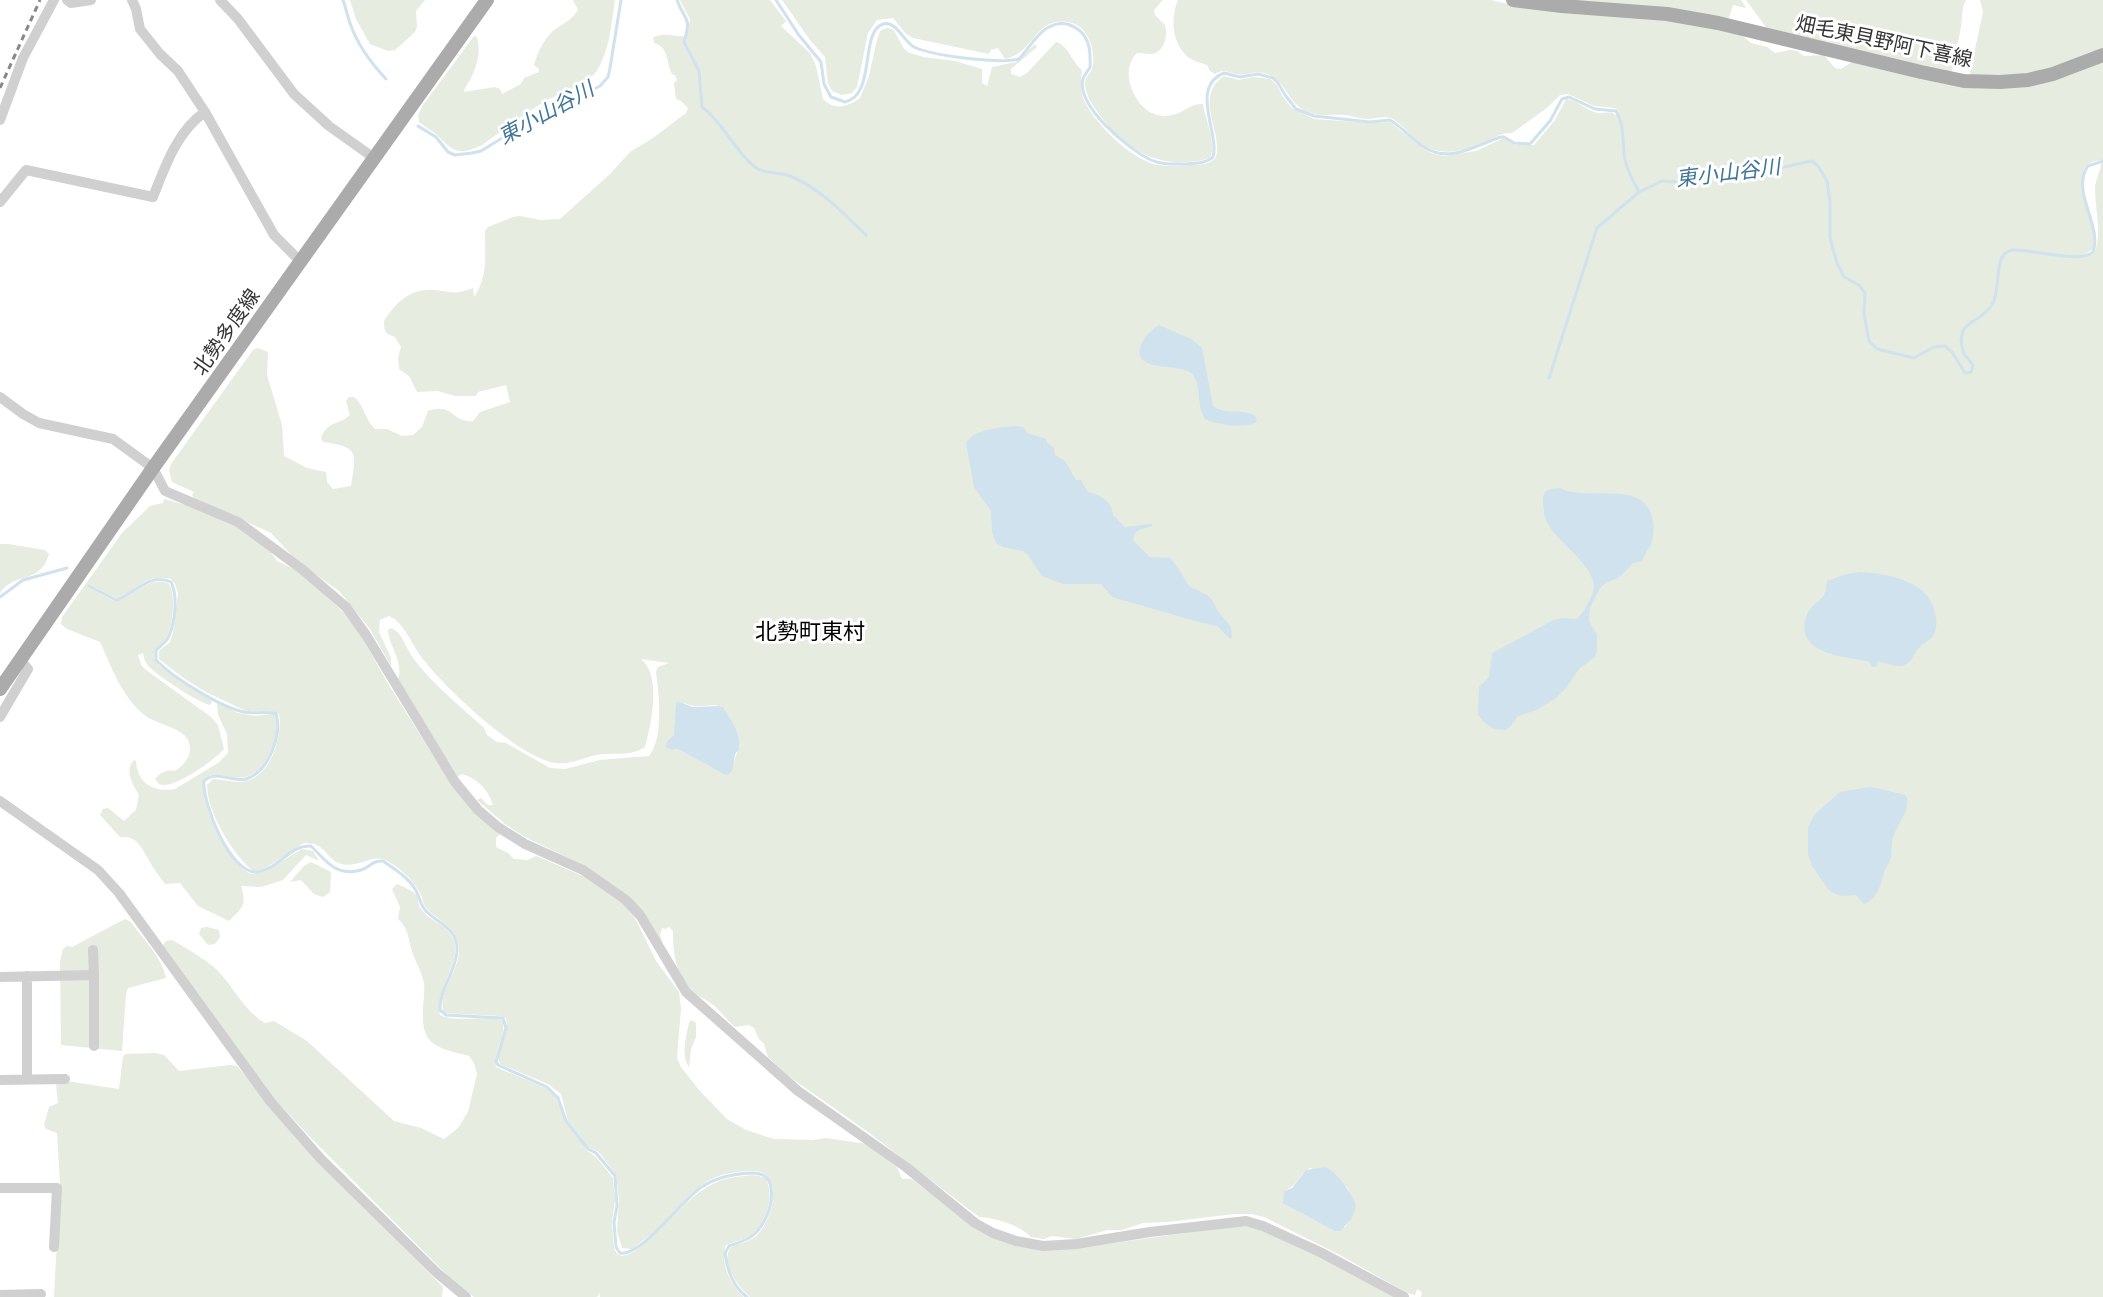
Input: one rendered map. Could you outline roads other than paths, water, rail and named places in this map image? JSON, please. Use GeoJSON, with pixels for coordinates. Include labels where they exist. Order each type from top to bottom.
{"type":"FeatureCollection","features":[{"type":"Feature","properties":{"kind":"main road","name":"北勢多度線"},"geometry":{"type":"LineString","coordinates":[[2,682],[21,661],[153,468],[487,0]]}},
{"type":"Feature","properties":{"kind":"main road","name":"畑毛東貝野阿下喜線"},"geometry":{"type":"LineString","coordinates":[[1513,0],[1668,14],[1718,23],[1964,81],[2028,80],[2053,74],[2103,55]]}},
{"type":"Feature","properties":{"kind":"street"},"geometry":{"type":"LineString","coordinates":[[0,120],[23,58],[54,0]]}},
{"type":"Feature","properties":{"kind":"street"},"geometry":{"type":"LineString","coordinates":[[67,0],[71,3],[91,0]]}},
{"type":"Feature","properties":{"kind":"street"},"geometry":{"type":"LineString","coordinates":[[132,0],[140,29],[160,54],[178,71],[274,235],[300,261]]}},
{"type":"Feature","properties":{"kind":"street"},"geometry":{"type":"LineString","coordinates":[[220,0],[294,94],[330,126],[374,158]]}},
{"type":"Feature","properties":{"kind":"street"},"geometry":{"type":"LineString","coordinates":[[0,202],[26,170],[153,197],[178,140],[192,121],[204,112]]}},
{"type":"Feature","properties":{"kind":"street"},"geometry":{"type":"LineString","coordinates":[[0,397],[39,423],[113,439],[153,468],[165,491],[238,522],[303,570],[346,607],[366,635],[454,782],[477,810],[525,844],[583,870],[626,900],[640,915],[686,992],[798,1091],[906,1167],[975,1223],[993,1233],[1016,1241],[1043,1246],[1076,1244],[1150,1232],[1246,1221],[1263,1226],[1320,1252],[1404,1297]]}},
{"type":"Feature","properties":{"kind":"street"},"geometry":{"type":"LineString","coordinates":[[0,717],[28,669],[21,661]]}},
{"type":"Feature","properties":{"kind":"street"},"geometry":{"type":"LineString","coordinates":[[0,801],[98,870],[119,893],[270,1101],[321,1159],[437,1273],[465,1297]]}},
{"type":"Feature","properties":{"kind":"street"},"geometry":{"type":"LineString","coordinates":[[93,950],[94,1046]]}},
{"type":"Feature","properties":{"kind":"street"},"geometry":{"type":"LineString","coordinates":[[0,977],[94,975]]}},
{"type":"Feature","properties":{"kind":"street"},"geometry":{"type":"LineString","coordinates":[[27,976],[27,1079]]}},
{"type":"Feature","properties":{"kind":"street"},"geometry":{"type":"LineString","coordinates":[[0,1080],[65,1079]]}},
{"type":"Feature","properties":{"kind":"street"},"geometry":{"type":"LineString","coordinates":[[0,1188],[57,1188],[54,1247]]}},
{"type":"Feature","properties":{"kind":"street"},"geometry":{"type":"LineString","coordinates":[[8,1296],[41,1294]]}},
{"type":"Feature","properties":{"kind":"water"},"geometry":{"type":"Polygon","coordinates":[[[1159,325],[1191,339],[1202,348],[1213,406],[1223,411],[1246,412],[1256,417],[1257,422],[1231,425],[1205,419],[1193,375],[1187,371],[1150,364],[1143,360],[1140,354],[1141,345],[1148,334],[1159,325]]]}},
{"type":"Feature","properties":{"kind":"water"},"geometry":{"type":"Polygon","coordinates":[[[1023,427],[1027,433],[1046,439],[1047,443],[1054,448],[1055,455],[1065,461],[1076,480],[1081,480],[1088,492],[1105,499],[1113,515],[1125,527],[1152,524],[1135,533],[1133,540],[1150,557],[1170,558],[1189,586],[1207,595],[1213,601],[1217,610],[1231,627],[1232,639],[1217,626],[1112,597],[1101,584],[1063,584],[1042,576],[1023,551],[1003,547],[996,543],[992,532],[991,511],[974,487],[966,443],[970,438],[982,432],[1023,427]]]}},
{"type":"Feature","properties":{"kind":"water"},"geometry":{"type":"Polygon","coordinates":[[[1560,488],[1571,492],[1612,493],[1637,498],[1647,505],[1652,517],[1654,529],[1652,541],[1642,561],[1633,563],[1621,576],[1600,588],[1590,608],[1589,621],[1597,635],[1595,657],[1579,669],[1556,698],[1537,710],[1518,716],[1505,730],[1494,729],[1478,715],[1479,687],[1489,677],[1492,653],[1554,620],[1577,619],[1588,604],[1594,590],[1592,577],[1587,569],[1552,530],[1545,518],[1543,499],[1545,493],[1560,488]]]}},
{"type":"Feature","properties":{"kind":"water"},"geometry":{"type":"Polygon","coordinates":[[[1860,572],[1884,575],[1908,582],[1927,595],[1933,605],[1936,629],[1933,636],[1905,665],[1895,666],[1878,661],[1877,666],[1873,667],[1868,661],[1833,655],[1822,650],[1812,644],[1806,636],[1804,626],[1808,612],[1824,595],[1827,581],[1860,572]]]}},
{"type":"Feature","properties":{"kind":"water"},"geometry":{"type":"Polygon","coordinates":[[[676,703],[693,707],[723,707],[734,726],[739,742],[739,751],[735,755],[730,773],[726,775],[678,749],[672,750],[666,747],[667,741],[674,735],[676,703]]]}},
{"type":"Feature","properties":{"kind":"water"},"geometry":{"type":"Polygon","coordinates":[[[1870,787],[1906,795],[1907,806],[1893,838],[1891,859],[1880,885],[1873,898],[1864,904],[1856,895],[1842,896],[1828,889],[1812,866],[1808,854],[1808,827],[1815,814],[1840,792],[1870,787]]]}},
{"type":"Feature","properties":{"kind":"water"},"geometry":{"type":"Polygon","coordinates":[[[1326,1167],[1344,1184],[1356,1206],[1352,1218],[1340,1231],[1335,1231],[1283,1203],[1284,1191],[1292,1188],[1306,1170],[1326,1167]]]}},
{"type":"Feature","properties":{"kind":"waterway","name":"東小山谷川"},"geometry":{"type":"LineString","coordinates":[[343,0],[356,38],[386,79]]}},
{"type":"Feature","properties":{"kind":"waterway","name":"東小山谷川"},"geometry":{"type":"LineString","coordinates":[[418,126],[436,137],[448,152],[455,155],[472,153],[481,151],[522,126],[600,86],[608,77],[621,0]]}},
{"type":"Feature","properties":{"kind":"waterway"},"geometry":{"type":"LineString","coordinates":[[677,0],[687,23],[684,42],[699,71],[702,107],[717,121],[750,163],[765,172],[790,176],[811,187],[831,202],[866,235]]}},
{"type":"Feature","properties":{"kind":"waterway","name":"東小山谷川"},"geometry":{"type":"LineString","coordinates":[[776,0],[798,34],[821,62],[824,84],[831,97],[845,102],[855,97],[861,88],[871,38],[876,29],[883,24],[892,25],[914,47],[950,56],[982,60],[1019,59],[1047,28],[1058,24],[1070,25],[1081,32],[1088,42],[1090,67],[1083,79],[1083,90],[1088,102],[1106,126],[1118,137],[1141,155],[1155,162],[1187,164],[1198,163],[1213,157],[1213,136],[1207,100],[1208,89],[1214,80],[1224,73],[1240,77],[1258,74],[1273,78],[1296,109],[1314,116],[1370,122],[1390,120],[1424,147],[1443,154],[1463,151],[1501,137],[1514,143],[1530,144],[1550,121],[1562,99],[1569,97],[1595,109],[1616,111],[1622,128],[1626,164],[1639,192],[1662,181],[1693,180],[1713,172],[1745,174],[1812,161],[1827,181],[1830,202],[1830,238],[1837,263],[1844,277],[1859,285],[1865,293],[1864,314],[1869,341],[1881,350],[1914,358],[1934,347],[1945,346],[1952,352],[1965,373],[1971,372],[1973,366],[1963,351],[1962,333],[1992,305],[1997,290],[2000,264],[2006,252],[2021,250],[2078,257],[2093,252],[2094,232],[2084,197],[2083,176],[2088,166],[2103,161]]}},
{"type":"Feature","properties":{"kind":"waterway"},"geometry":{"type":"LineString","coordinates":[[1549,378],[1597,228],[1639,192]]}},
{"type":"Feature","properties":{"kind":"waterway","name":"東小山谷川"},"geometry":{"type":"LineString","coordinates":[[0,597],[23,580],[67,568]]}},
{"type":"Feature","properties":{"kind":"waterway","name":"東小山谷川"},"geometry":{"type":"LineString","coordinates":[[89,586],[116,600],[149,582],[156,580],[171,582],[175,602],[173,624],[168,638],[156,650],[156,660],[185,683],[223,705],[244,712],[276,714],[278,723],[275,742],[272,752],[261,769],[246,779],[214,776],[204,781],[213,820],[220,836],[237,862],[247,870],[257,872],[271,867],[304,846],[311,846],[332,866],[345,871],[361,870],[383,861],[409,881],[425,910],[447,927],[455,937],[456,960],[442,995],[440,1010],[446,1015],[503,1018],[506,1028],[496,1062],[498,1065],[547,1087],[558,1098],[566,1121],[588,1149],[596,1153],[615,1176],[617,1206],[614,1222],[616,1247],[620,1253],[628,1252],[649,1238],[706,1184],[745,1173],[759,1174],[767,1178],[771,1188],[771,1202],[766,1217],[753,1235],[729,1246],[725,1253],[732,1277],[747,1297]]}},
{"type":"Feature","properties":{"kind":"railway"},"geometry":{"type":"LineString","coordinates":[[0,88],[40,0]]}},
{"type":"Feature","properties":{"kind":"district","name":"北勢町東村"},"geometry":{"type":"Point","coordinates":[810,631]}}]}
